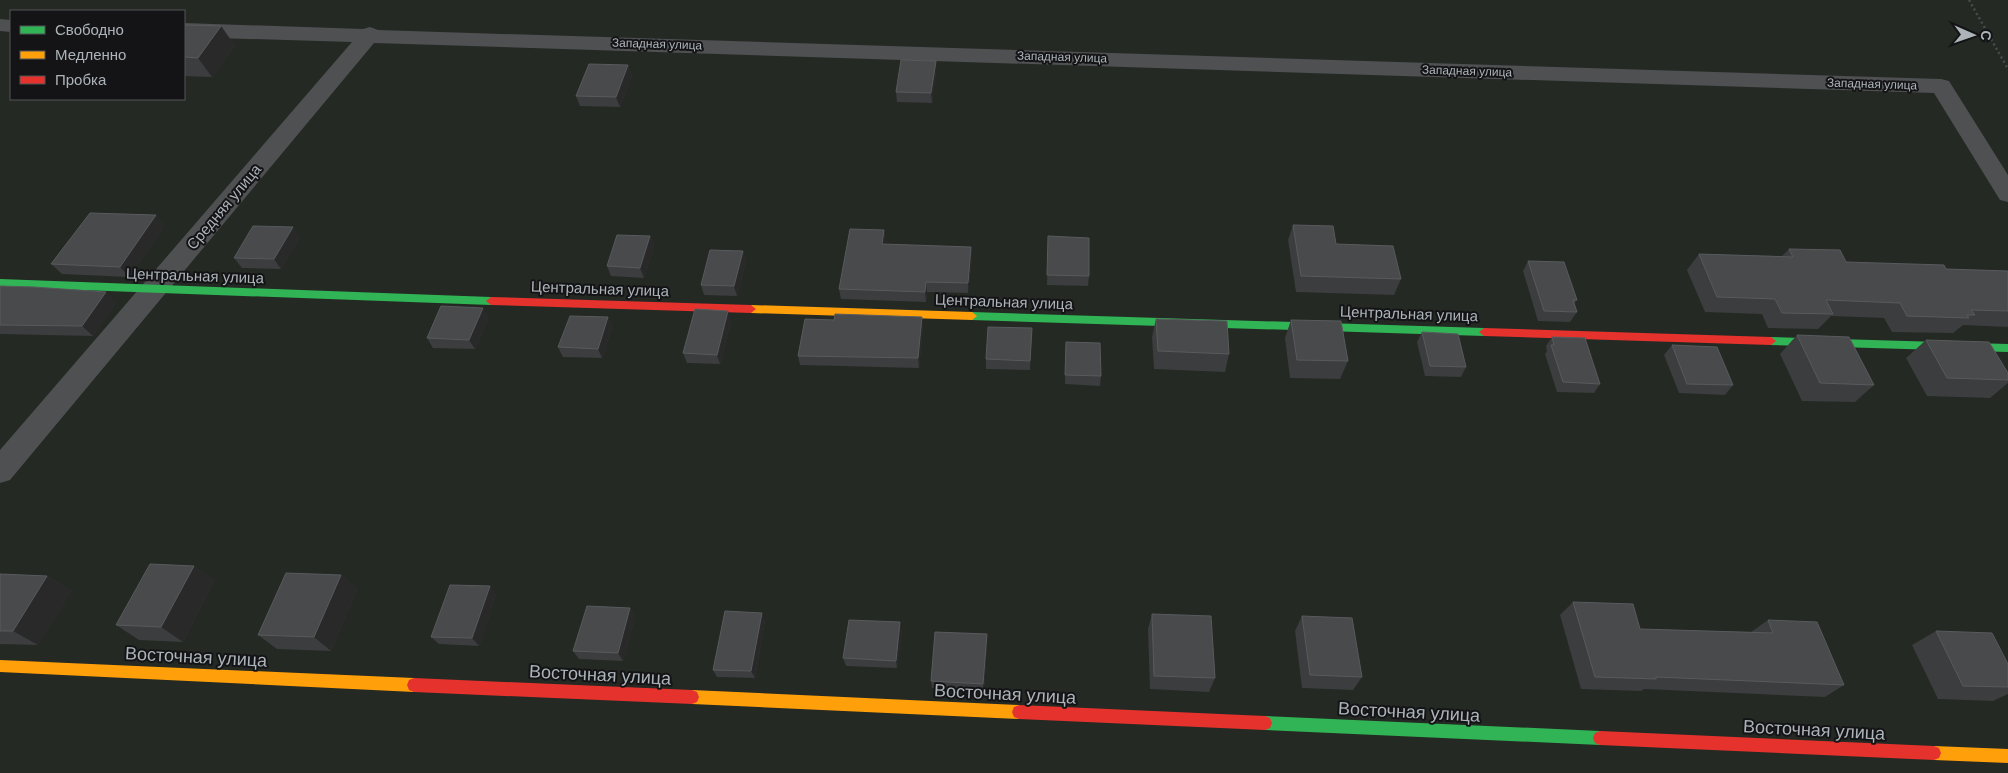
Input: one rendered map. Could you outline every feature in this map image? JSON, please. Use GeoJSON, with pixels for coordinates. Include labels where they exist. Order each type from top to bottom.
{"type":"FeatureCollection","features":[{"type":"Feature","properties":{"kind":"street","name":"Западная улица"},"geometry":{"type":"LineString","coordinates":[[185,30],[370,34],[1941,86],[2008,194]]}},
{"type":"Feature","properties":{"kind":"street","name":"Средняя улица"},"geometry":{"type":"LineString","coordinates":[[0,471],[370,34]]}},
{"type":"Feature","properties":{"kind":"street","name":"Центральная улица"},"geometry":{"type":"LineString","coordinates":[[0,283],[153,290],[2008,348]]}},
{"type":"Feature","properties":{"kind":"street","name":"Восточная улица"},"geometry":{"type":"LineString","coordinates":[[0,666],[2008,756]]}},
{"type":"Feature","properties":{"kind":"path"},"geometry":{"type":"LineString","coordinates":[[1970,0],[2008,69]]}},
{"type":"Feature","properties":{"kind":"shaded area"},"geometry":{"type":"Polygon","coordinates":[[[0,0],[2008,0],[2008,773],[0,773],[0,0]]]}},
{"type":"Feature","properties":{"kind":"building"},"geometry":{"type":"Polygon","coordinates":[[[185,25],[221,26],[198,58],[185,57],[185,25]]]}},
{"type":"Feature","properties":{"kind":"building"},"geometry":{"type":"Polygon","coordinates":[[[901,60],[936,61],[931,93],[896,92],[901,60]]]}},
{"type":"Feature","properties":{"kind":"building"},"geometry":{"type":"Polygon","coordinates":[[[589,64],[628,65],[616,97],[576,96],[589,64]]]}},
{"type":"Feature","properties":{"kind":"building"},"geometry":{"type":"Polygon","coordinates":[[[90,213],[156,215],[120,267],[51,264],[90,213]]]}},
{"type":"Feature","properties":{"kind":"building"},"geometry":{"type":"Polygon","coordinates":[[[1293,225],[1333,226],[1336,244],[1393,246],[1401,279],[1301,276],[1293,225]]]}},
{"type":"Feature","properties":{"kind":"building"},"geometry":{"type":"Polygon","coordinates":[[[253,226],[293,227],[274,259],[234,258],[253,226]]]}},
{"type":"Feature","properties":{"kind":"building"},"geometry":{"type":"Polygon","coordinates":[[[850,229],[884,230],[882,244],[971,247],[968,283],[926,282],[925,292],[839,289],[850,229]]]}},
{"type":"Feature","properties":{"kind":"building"},"geometry":{"type":"Polygon","coordinates":[[[617,235],[650,236],[640,268],[607,266],[617,235]]]}},
{"type":"Feature","properties":{"kind":"building"},"geometry":{"type":"Polygon","coordinates":[[[1048,236],[1089,238],[1089,276],[1047,275],[1048,236]]]}},
{"type":"Feature","properties":{"kind":"building"},"geometry":{"type":"Polygon","coordinates":[[[1789,249],[1840,250],[1846,262],[1944,265],[1946,269],[2008,271],[2008,311],[1971,310],[1975,315],[1967,315],[1969,318],[1907,316],[1900,303],[1826,300],[1833,314],[1782,313],[1775,299],[1717,297],[1699,254],[1793,257],[1789,249]]]}},
{"type":"Feature","properties":{"kind":"building"},"geometry":{"type":"Polygon","coordinates":[[[710,250],[743,251],[734,286],[701,285],[710,250]]]}},
{"type":"Feature","properties":{"kind":"building"},"geometry":{"type":"Polygon","coordinates":[[[1528,261],[1564,262],[1577,300],[1573,300],[1577,312],[1544,311],[1528,261]]]}},
{"type":"Feature","properties":{"kind":"building"},"geometry":{"type":"Polygon","coordinates":[[[0,286],[106,292],[82,326],[0,325],[0,286]]]}},
{"type":"Feature","properties":{"kind":"building"},"geometry":{"type":"Polygon","coordinates":[[[441,306],[483,308],[469,340],[427,338],[441,306]]]}},
{"type":"Feature","properties":{"kind":"building"},"geometry":{"type":"Polygon","coordinates":[[[695,309],[728,311],[717,355],[683,353],[695,309]]]}},
{"type":"Feature","properties":{"kind":"building"},"geometry":{"type":"Polygon","coordinates":[[[835,314],[922,317],[918,358],[798,356],[805,319],[834,320],[835,314]]]}},
{"type":"Feature","properties":{"kind":"building"},"geometry":{"type":"Polygon","coordinates":[[[570,316],[608,317],[598,349],[558,347],[570,316]]]}},
{"type":"Feature","properties":{"kind":"building"},"geometry":{"type":"Polygon","coordinates":[[[1156,319],[1227,321],[1229,354],[1158,351],[1156,319]]]}},
{"type":"Feature","properties":{"kind":"building"},"geometry":{"type":"Polygon","coordinates":[[[1291,320],[1341,321],[1348,361],[1297,360],[1291,320]]]}},
{"type":"Feature","properties":{"kind":"building"},"geometry":{"type":"Polygon","coordinates":[[[988,327],[1032,328],[1030,361],[986,359],[988,327]]]}},
{"type":"Feature","properties":{"kind":"building"},"geometry":{"type":"Polygon","coordinates":[[[1422,332],[1458,334],[1466,367],[1430,366],[1422,332]]]}},
{"type":"Feature","properties":{"kind":"building"},"geometry":{"type":"Polygon","coordinates":[[[1797,335],[1849,337],[1874,385],[1820,383],[1797,335]]]}},
{"type":"Feature","properties":{"kind":"building"},"geometry":{"type":"Polygon","coordinates":[[[1552,337],[1585,338],[1600,384],[1563,382],[1551,345],[1554,345],[1552,337]]]}},
{"type":"Feature","properties":{"kind":"building"},"geometry":{"type":"Polygon","coordinates":[[[1926,340],[1989,342],[2008,373],[2008,380],[1947,378],[1926,340]]]}},
{"type":"Feature","properties":{"kind":"building"},"geometry":{"type":"Polygon","coordinates":[[[1066,342],[1100,343],[1101,376],[1065,375],[1066,342]]]}},
{"type":"Feature","properties":{"kind":"building"},"geometry":{"type":"Polygon","coordinates":[[[1672,345],[1717,347],[1733,385],[1687,384],[1672,345]]]}},
{"type":"Feature","properties":{"kind":"building"},"geometry":{"type":"Polygon","coordinates":[[[150,564],[194,566],[161,627],[116,625],[150,564]]]}},
{"type":"Feature","properties":{"kind":"building"},"geometry":{"type":"Polygon","coordinates":[[[286,573],[341,575],[314,637],[258,635],[286,573]]]}},
{"type":"Feature","properties":{"kind":"building"},"geometry":{"type":"Polygon","coordinates":[[[0,574],[47,576],[13,631],[0,631],[0,574]]]}},
{"type":"Feature","properties":{"kind":"building"},"geometry":{"type":"Polygon","coordinates":[[[450,585],[490,586],[472,638],[431,637],[450,585]]]}},
{"type":"Feature","properties":{"kind":"building"},"geometry":{"type":"Polygon","coordinates":[[[1573,602],[1633,604],[1640,629],[1773,633],[1768,620],[1817,622],[1844,685],[1656,677],[1656,679],[1595,677],[1573,602]]]}},
{"type":"Feature","properties":{"kind":"building"},"geometry":{"type":"Polygon","coordinates":[[[587,606],[630,608],[618,653],[573,651],[587,606]]]}},
{"type":"Feature","properties":{"kind":"building"},"geometry":{"type":"Polygon","coordinates":[[[725,611],[762,613],[751,671],[713,670],[725,611]]]}},
{"type":"Feature","properties":{"kind":"building"},"geometry":{"type":"Polygon","coordinates":[[[1152,614],[1211,616],[1215,678],[1154,676],[1152,614]]]}},
{"type":"Feature","properties":{"kind":"building"},"geometry":{"type":"Polygon","coordinates":[[[1302,616],[1352,618],[1362,677],[1310,675],[1302,616]]]}},
{"type":"Feature","properties":{"kind":"building"},"geometry":{"type":"Polygon","coordinates":[[[849,620],[900,622],[896,661],[843,658],[849,620]]]}},
{"type":"Feature","properties":{"kind":"building"},"geometry":{"type":"Polygon","coordinates":[[[1936,631],[1992,633],[2008,664],[2008,687],[1963,686],[1936,631]]]}},
{"type":"Feature","properties":{"kind":"building"},"geometry":{"type":"Polygon","coordinates":[[[935,632],[987,634],[983,684],[931,681],[935,632]]]}},
{"type":"Feature","properties":{"kind":"traffic: fast"},"geometry":{"type":"LineString","coordinates":[[0,283],[491,301]]}},
{"type":"Feature","properties":{"kind":"traffic: fast"},"geometry":{"type":"LineString","coordinates":[[972,316],[1484,332]]}},
{"type":"Feature","properties":{"kind":"traffic: fast"},"geometry":{"type":"LineString","coordinates":[[1771,341],[2008,348]]}},
{"type":"Feature","properties":{"kind":"traffic: fast"},"geometry":{"type":"LineString","coordinates":[[1265,723],[1600,738]]}},
{"type":"Feature","properties":{"kind":"traffic: slow"},"geometry":{"type":"LineString","coordinates":[[751,309],[972,316]]}},
{"type":"Feature","properties":{"kind":"traffic: slow"},"geometry":{"type":"LineString","coordinates":[[0,666],[414,685]]}},
{"type":"Feature","properties":{"kind":"traffic: slow"},"geometry":{"type":"LineString","coordinates":[[692,697],[1019,712]]}},
{"type":"Feature","properties":{"kind":"traffic: slow"},"geometry":{"type":"LineString","coordinates":[[1934,753],[2008,756]]}},
{"type":"Feature","properties":{"kind":"traffic: jam"},"geometry":{"type":"LineString","coordinates":[[491,301],[751,309]]}},
{"type":"Feature","properties":{"kind":"traffic: jam"},"geometry":{"type":"LineString","coordinates":[[1484,332],[1771,341]]}},
{"type":"Feature","properties":{"kind":"traffic: jam"},"geometry":{"type":"LineString","coordinates":[[414,685],[692,697]]}},
{"type":"Feature","properties":{"kind":"traffic: jam"},"geometry":{"type":"LineString","coordinates":[[1019,712],[1265,723]]}},
{"type":"Feature","properties":{"kind":"traffic: jam"},"geometry":{"type":"LineString","coordinates":[[1600,738],[1934,753]]}}]}
